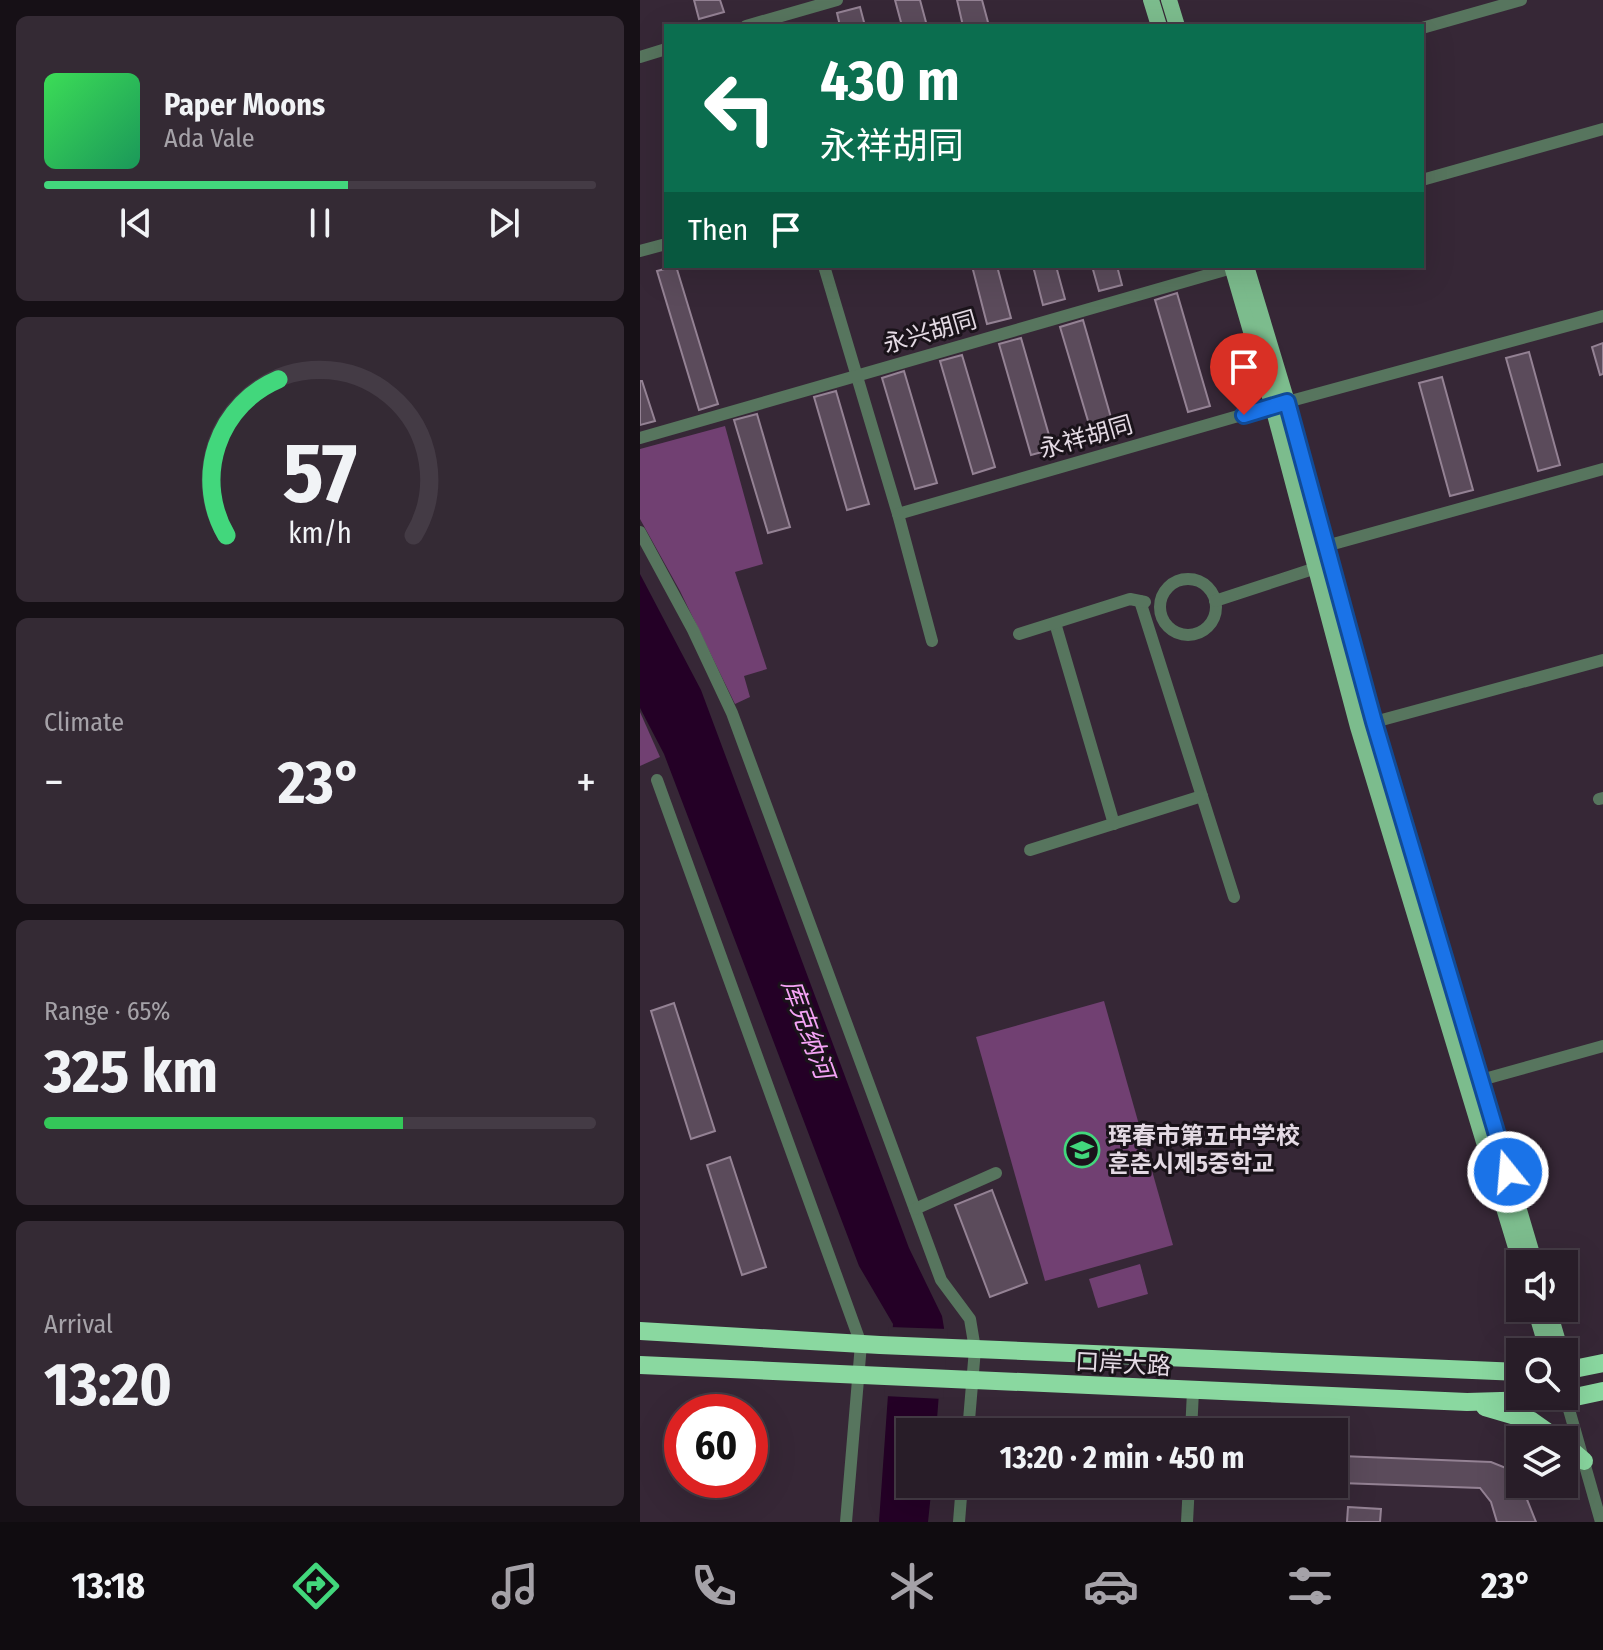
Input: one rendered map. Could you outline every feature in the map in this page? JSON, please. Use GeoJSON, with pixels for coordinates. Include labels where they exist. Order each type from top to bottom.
{"type":"FeatureCollection","features":[{"type":"Feature","properties":{"kind":"highway","name":"口岸大路"},"geometry":{"type":"LineString","coordinates":[[640,1331],[880,1345],[1506,1372]]}},
{"type":"Feature","properties":{"kind":"highway"},"geometry":{"type":"LineString","coordinates":[[1578,1363],[1603,1363]]}},
{"type":"Feature","properties":{"kind":"highway","name":"口岸大路"},"geometry":{"type":"LineString","coordinates":[[640,1365],[1193,1391],[1467,1402],[1506,1400]]}},
{"type":"Feature","properties":{"kind":"highway","name":"口岸大路"},"geometry":{"type":"LineString","coordinates":[[1578,1395],[1603,1391]]}},
{"type":"Feature","properties":{"kind":"highway"},"geometry":{"type":"LineString","coordinates":[[1467,1402],[1532,1421],[1539,1426]]}},
{"type":"Feature","properties":{"kind":"highway"},"geometry":{"type":"LineString","coordinates":[[1578,1456],[1584,1461]]}},
{"type":"Feature","properties":{"kind":"main road"},"geometry":{"type":"LineString","coordinates":[[1151,0],[1158,24]]}},
{"type":"Feature","properties":{"kind":"main road"},"geometry":{"type":"LineString","coordinates":[[1169,0],[1176,24]]}},
{"type":"Feature","properties":{"kind":"main road"},"geometry":{"type":"LineString","coordinates":[[1237,268],[1326,546],[1366,724],[1517,1250]]}},
{"type":"Feature","properties":{"kind":"main road"},"geometry":{"type":"LineString","coordinates":[[1280,404],[1316,568],[1481,1080],[1531,1250]]}},
{"type":"Feature","properties":{"kind":"street"},"geometry":{"type":"LineString","coordinates":[[753,24],[837,0]]}},
{"type":"Feature","properties":{"kind":"street"},"geometry":{"type":"LineString","coordinates":[[1424,27],[1521,0]]}},
{"type":"Feature","properties":{"kind":"street"},"geometry":{"type":"LineString","coordinates":[[640,57],[664,50]]}},
{"type":"Feature","properties":{"kind":"street"},"geometry":{"type":"LineString","coordinates":[[1424,179],[1603,129]]}},
{"type":"Feature","properties":{"kind":"street"},"geometry":{"type":"LineString","coordinates":[[640,251],[664,245]]}},
{"type":"Feature","properties":{"kind":"street"},"geometry":{"type":"LineString","coordinates":[[825,268],[898,514],[932,641]]}},
{"type":"Feature","properties":{"kind":"street","name":"永兴胡同"},"geometry":{"type":"LineString","coordinates":[[640,438],[1234,268]]}},
{"type":"Feature","properties":{"kind":"street","name":"永祥胡同"},"geometry":{"type":"LineString","coordinates":[[898,514],[1280,404],[1603,316]]}},
{"type":"Feature","properties":{"kind":"street"},"geometry":{"type":"LineString","coordinates":[[1326,546],[1603,469]]}},
{"type":"Feature","properties":{"kind":"street"},"geometry":{"type":"LineString","coordinates":[[640,532],[693,630],[732,713],[941,1280],[970,1319],[966,1381],[967,1418]]}},
{"type":"Feature","properties":{"kind":"street"},"geometry":{"type":"LineString","coordinates":[[1215,601],[1316,568]]}},
{"type":"Feature","properties":{"kind":"street"},"geometry":{"type":"LineString","coordinates":[[1184,579],[1201,582],[1209,588],[1216,613],[1207,628],[1189,636],[1171,630],[1161,614],[1160,605],[1168,587],[1184,579]]}},
{"type":"Feature","properties":{"kind":"street"},"geometry":{"type":"LineString","coordinates":[[1019,634],[1130,599],[1160,605]]}},
{"type":"Feature","properties":{"kind":"street"},"geometry":{"type":"LineString","coordinates":[[1140,601],[1234,897]]}},
{"type":"Feature","properties":{"kind":"street"},"geometry":{"type":"LineString","coordinates":[[1055,623],[1114,824]]}},
{"type":"Feature","properties":{"kind":"street"},"geometry":{"type":"LineString","coordinates":[[1366,724],[1603,660]]}},
{"type":"Feature","properties":{"kind":"street"},"geometry":{"type":"LineString","coordinates":[[657,780],[861,1344],[846,1522]]}},
{"type":"Feature","properties":{"kind":"street"},"geometry":{"type":"LineString","coordinates":[[1030,850],[1202,796]]}},
{"type":"Feature","properties":{"kind":"street"},"geometry":{"type":"LineString","coordinates":[[1481,1080],[1603,1046]]}},
{"type":"Feature","properties":{"kind":"street"},"geometry":{"type":"LineString","coordinates":[[915,1209],[996,1173]]}},
{"type":"Feature","properties":{"kind":"street"},"geometry":{"type":"LineString","coordinates":[[1192,1418],[1193,1391]]}},
{"type":"Feature","properties":{"kind":"street"},"geometry":{"type":"LineString","coordinates":[[1569,1410],[1601,1522]]}},
{"type":"Feature","properties":{"kind":"street"},"geometry":{"type":"LineString","coordinates":[[959,1522],[961,1498]]}},
{"type":"Feature","properties":{"kind":"street"},"geometry":{"type":"LineString","coordinates":[[1187,1522],[1188,1498]]}},
{"type":"Feature","properties":{"kind":"shaded area"},"geometry":{"type":"Polygon","coordinates":[[[725,426],[763,564],[735,572],[767,669],[744,676],[750,697],[735,704],[680,591],[640,519],[640,449],[725,426]]]}},
{"type":"Feature","properties":{"kind":"shaded area"},"geometry":{"type":"Polygon","coordinates":[[[640,712],[660,757],[640,766],[640,712]]]}},
{"type":"Feature","properties":{"kind":"shaded area"},"geometry":{"type":"Polygon","coordinates":[[[1104,1001],[1173,1245],[1045,1281],[976,1037],[1104,1001]]]}},
{"type":"Feature","properties":{"kind":"shaded area"},"geometry":{"type":"Polygon","coordinates":[[[1140,1264],[1148,1294],[1098,1308],[1089,1279],[1140,1264]]]}},
{"type":"Feature","properties":{"kind":"water","name":"库克纳河"},"geometry":{"type":"Polygon","coordinates":[[[640,574],[701,690],[909,1248],[942,1316],[944,1328],[937,1418],[896,1418],[896,1498],[931,1498],[928,1522],[879,1522],[893,1324],[859,1266],[664,754],[640,708],[640,574]]]}},
{"type":"Feature","properties":{"kind":"pier"},"geometry":{"type":"Polygon","coordinates":[[[889,1327],[948,1329],[943,1399],[884,1396],[889,1327]]]}},
{"type":"Feature","properties":{"kind":"building"},"geometry":{"type":"Polygon","coordinates":[[[694,0],[720,0],[724,12],[699,19],[694,0]]]}},
{"type":"Feature","properties":{"kind":"building"},"geometry":{"type":"Polygon","coordinates":[[[895,0],[920,0],[926,24],[901,24],[895,0]]]}},
{"type":"Feature","properties":{"kind":"building"},"geometry":{"type":"Polygon","coordinates":[[[957,0],[982,0],[988,24],[963,24],[957,0]]]}},
{"type":"Feature","properties":{"kind":"building"},"geometry":{"type":"Polygon","coordinates":[[[860,7],[864,24],[840,24],[837,13],[860,7]]]}},
{"type":"Feature","properties":{"kind":"building"},"geometry":{"type":"Polygon","coordinates":[[[677,268],[718,404],[699,410],[657,271],[677,268]]]}},
{"type":"Feature","properties":{"kind":"building"},"geometry":{"type":"Polygon","coordinates":[[[973,268],[998,268],[1011,318],[987,324],[973,268]]]}},
{"type":"Feature","properties":{"kind":"building"},"geometry":{"type":"Polygon","coordinates":[[[1034,268],[1057,268],[1065,299],[1043,305],[1034,268]]]}},
{"type":"Feature","properties":{"kind":"building"},"geometry":{"type":"Polygon","coordinates":[[[1093,268],[1118,268],[1122,285],[1099,291],[1093,268]]]}},
{"type":"Feature","properties":{"kind":"building"},"geometry":{"type":"Polygon","coordinates":[[[1177,293],[1210,406],[1188,412],[1155,300],[1177,293]]]}},
{"type":"Feature","properties":{"kind":"building"},"geometry":{"type":"Polygon","coordinates":[[[1083,320],[1116,435],[1094,441],[1060,327],[1083,320]]]}},
{"type":"Feature","properties":{"kind":"building"},"geometry":{"type":"Polygon","coordinates":[[[1021,338],[1053,449],[1031,455],[999,344],[1021,338]]]}},
{"type":"Feature","properties":{"kind":"building"},"geometry":{"type":"Polygon","coordinates":[[[1603,343],[1603,374],[1600,375],[1592,347],[1603,343]]]}},
{"type":"Feature","properties":{"kind":"building"},"geometry":{"type":"Polygon","coordinates":[[[1529,352],[1560,465],[1538,471],[1506,358],[1529,352]]]}},
{"type":"Feature","properties":{"kind":"building"},"geometry":{"type":"Polygon","coordinates":[[[962,355],[995,467],[973,474],[940,361],[962,355]]]}},
{"type":"Feature","properties":{"kind":"building"},"geometry":{"type":"Polygon","coordinates":[[[904,371],[937,483],[915,489],[882,378],[904,371]]]}},
{"type":"Feature","properties":{"kind":"building"},"geometry":{"type":"Polygon","coordinates":[[[1442,377],[1473,490],[1450,496],[1419,383],[1442,377]]]}},
{"type":"Feature","properties":{"kind":"building"},"geometry":{"type":"Polygon","coordinates":[[[640,381],[655,421],[640,425],[640,381]]]}},
{"type":"Feature","properties":{"kind":"building"},"geometry":{"type":"Polygon","coordinates":[[[836,391],[869,504],[847,510],[814,397],[836,391]]]}},
{"type":"Feature","properties":{"kind":"building"},"geometry":{"type":"Polygon","coordinates":[[[757,414],[790,527],[768,533],[734,420],[757,414]]]}},
{"type":"Feature","properties":{"kind":"building"},"geometry":{"type":"Polygon","coordinates":[[[674,1003],[715,1131],[691,1139],[651,1011],[674,1003]]]}},
{"type":"Feature","properties":{"kind":"building"},"geometry":{"type":"Polygon","coordinates":[[[730,1157],[766,1267],[742,1275],[707,1165],[730,1157]]]}},
{"type":"Feature","properties":{"kind":"building"},"geometry":{"type":"Polygon","coordinates":[[[992,1190],[1027,1283],[990,1297],[955,1205],[992,1190]]]}},
{"type":"Feature","properties":{"kind":"building"},"geometry":{"type":"Polygon","coordinates":[[[1348,1456],[1491,1462],[1506,1468],[1506,1498],[1526,1498],[1536,1522],[1497,1522],[1491,1502],[1480,1488],[1348,1483],[1348,1456]]]}},
{"type":"Feature","properties":{"kind":"building"},"geometry":{"type":"Polygon","coordinates":[[[1348,1507],[1381,1509],[1380,1522],[1347,1522],[1348,1507]]]}},
{"type":"Feature","properties":{"kind":"place","name":"珲春市第五中学校 훈춘시제5중학교"},"geometry":{"type":"Point","coordinates":[1082,1150]}},
{"type":"Feature","properties":{"kind":"route"},"geometry":{"type":"LineString","coordinates":[[1244,415],[1287,402],[1374,722],[1508,1172]]}}]}
